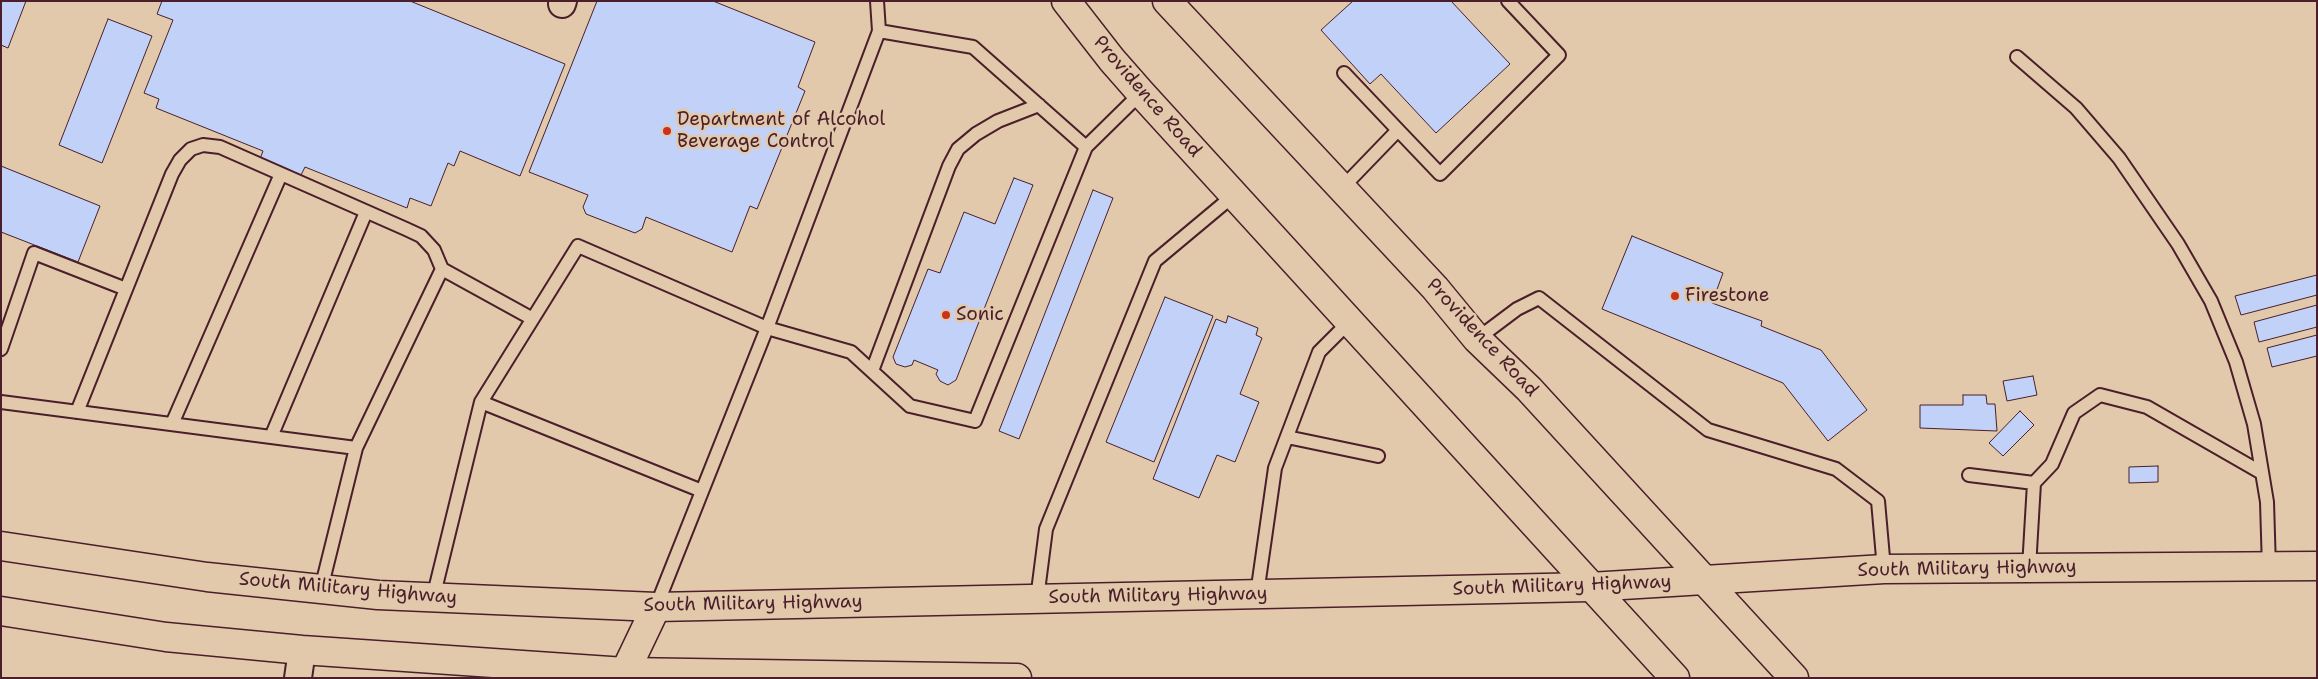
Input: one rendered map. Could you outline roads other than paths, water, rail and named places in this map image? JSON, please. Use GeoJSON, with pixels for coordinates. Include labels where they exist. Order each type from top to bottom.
{"type":"FeatureCollection","features":[{"type":"Feature","properties":{"kind":"main road","name":"Providence Road"},"geometry":{"type":"LineString","coordinates":[[1066,1],[1112,60],[1590,587],[1675,678]]}},
{"type":"Feature","properties":{"kind":"main road","name":"Providence Road"},"geometry":{"type":"LineString","coordinates":[[1167,1],[1435,288],[1478,339],[1529,389],[1706,580],[1794,678]]}},
{"type":"Feature","properties":{"kind":"main road","name":"South Military Highway"},"geometry":{"type":"LineString","coordinates":[[1,546],[207,577],[378,595],[656,607],[1590,587],[1884,569],[2269,568],[2317,566]]}},
{"type":"Feature","properties":{"kind":"main road"},"geometry":{"type":"LineString","coordinates":[[625,675],[656,607]]}},
{"type":"Feature","properties":{"kind":"main road"},"geometry":{"type":"LineString","coordinates":[[1,612],[166,637],[302,650],[471,670],[625,675],[1017,678]]}},
{"type":"Feature","properties":{"kind":"street"},"geometry":{"type":"LineString","coordinates":[[298,678],[302,650]]}},
{"type":"Feature","properties":{"kind":"lane"},"geometry":{"type":"LineString","coordinates":[[1344,73],[1440,174],[1559,56],[1508,1]]}},
{"type":"Feature","properties":{"kind":"lane"},"geometry":{"type":"LineString","coordinates":[[656,607],[767,328],[879,31],[874,3]]}},
{"type":"Feature","properties":{"kind":"lane"},"geometry":{"type":"LineString","coordinates":[[879,31],[973,48],[1086,147]]}},
{"type":"Feature","properties":{"kind":"lane"},"geometry":{"type":"LineString","coordinates":[[2017,57],[2076,108],[2120,158],[2178,244],[2211,301],[2236,362],[2254,424],[2267,502],[2269,568]]}},
{"type":"Feature","properties":{"kind":"lane"},"geometry":{"type":"LineString","coordinates":[[433,598],[481,402],[531,318],[578,246],[767,328],[851,352],[910,406],[975,421],[1086,147],[1142,93]]}},
{"type":"Feature","properties":{"kind":"lane"},"geometry":{"type":"LineString","coordinates":[[872,371],[949,166],[958,149],[976,134],[998,121],[1039,105]]}},
{"type":"Feature","properties":{"kind":"lane"},"geometry":{"type":"LineString","coordinates":[[1342,188],[1398,130]]}},
{"type":"Feature","properties":{"kind":"lane"},"geometry":{"type":"LineString","coordinates":[[77,412],[172,174],[180,160],[191,149],[203,145],[220,147],[420,236],[434,250],[442,269],[531,318]]}},
{"type":"Feature","properties":{"kind":"lane"},"geometry":{"type":"LineString","coordinates":[[172,424],[281,174]]}},
{"type":"Feature","properties":{"kind":"lane"},"geometry":{"type":"LineString","coordinates":[[1037,599],[1046,529],[1154,261],[1234,195]]}},
{"type":"Feature","properties":{"kind":"lane"},"geometry":{"type":"LineString","coordinates":[[271,437],[366,212]]}},
{"type":"Feature","properties":{"kind":"lane"},"geometry":{"type":"LineString","coordinates":[[1,349],[34,252],[126,289]]}},
{"type":"Feature","properties":{"kind":"lane"},"geometry":{"type":"LineString","coordinates":[[321,589],[356,448],[442,269]]}},
{"type":"Feature","properties":{"kind":"lane"},"geometry":{"type":"LineString","coordinates":[[1478,339],[1517,309],[1539,298],[1708,430],[1836,469],[1878,501],[1884,569]]}},
{"type":"Feature","properties":{"kind":"lane"},"geometry":{"type":"LineString","coordinates":[[1257,594],[1275,468],[1319,352],[1350,321]]}},
{"type":"Feature","properties":{"kind":"lane"},"geometry":{"type":"LineString","coordinates":[[2029,568],[2034,483],[2052,464],[2074,413],[2100,395],[2147,408],[2262,473]]}},
{"type":"Feature","properties":{"kind":"lane"},"geometry":{"type":"LineString","coordinates":[[1,402],[356,448]]}},
{"type":"Feature","properties":{"kind":"lane"},"geometry":{"type":"LineString","coordinates":[[481,402],[702,491]]}},
{"type":"Feature","properties":{"kind":"lane"},"geometry":{"type":"LineString","coordinates":[[1287,437],[1378,456]]}},
{"type":"Feature","properties":{"kind":"lane"},"geometry":{"type":"LineString","coordinates":[[1969,475],[2034,483]]}},
{"type":"Feature","properties":{"kind":"place","name":"Department of Alcohol Beverage Control"},"geometry":{"type":"Point","coordinates":[667,131]}},
{"type":"Feature","properties":{"kind":"place","name":"Firestone"},"geometry":{"type":"Point","coordinates":[1675,296]}},
{"type":"Feature","properties":{"kind":"place","name":"Sonic"},"geometry":{"type":"Point","coordinates":[946,315]}}]}
